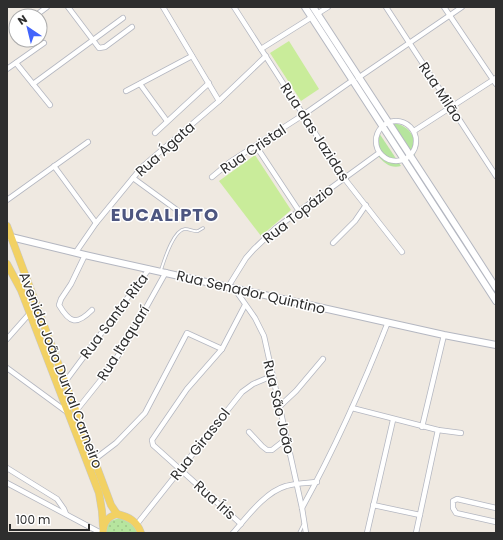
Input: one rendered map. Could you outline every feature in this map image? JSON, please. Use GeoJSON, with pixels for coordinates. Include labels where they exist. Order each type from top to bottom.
{"type":"FeatureCollection","features":[{"type":"Feature","properties":{"kind":"main road","name":"Avenida João Durval Carneiro"},"geometry":{"type":"LineString","coordinates":[[7,226],[9,236],[95,459],[111,505],[117,514]]}},
{"type":"Feature","properties":{"kind":"main road","name":"Avenida João Durval Carneiro"},"geometry":{"type":"LineString","coordinates":[[7,266],[21,290],[99,493],[102,506],[102,531]]}},
{"type":"Feature","properties":{"kind":"main road"},"geometry":{"type":"LineString","coordinates":[[102,531],[106,520],[117,514],[126,516],[137,524],[141,533]]}},
{"type":"Feature","properties":{"kind":"street"},"geometry":{"type":"LineString","coordinates":[[68,7],[97,47],[103,48],[132,27]]}},
{"type":"Feature","properties":{"kind":"street"},"geometry":{"type":"LineString","coordinates":[[162,7],[219,101]]}},
{"type":"Feature","properties":{"kind":"street","name":"Rua das Jazidas"},"geometry":{"type":"LineString","coordinates":[[234,7],[344,178],[402,252]]}},
{"type":"Feature","properties":{"kind":"street"},"geometry":{"type":"LineString","coordinates":[[305,7],[315,16],[356,79],[385,124],[404,160],[488,282],[496,288]]}},
{"type":"Feature","properties":{"kind":"street"},"geometry":{"type":"LineString","coordinates":[[313,7],[315,16]]}},
{"type":"Feature","properties":{"kind":"street"},"geometry":{"type":"LineString","coordinates":[[261,49],[328,7]]}},
{"type":"Feature","properties":{"kind":"street","name":"Rua Milão"},"geometry":{"type":"LineString","coordinates":[[386,7],[496,176]]}},
{"type":"Feature","properties":{"kind":"street"},"geometry":{"type":"LineString","coordinates":[[414,131],[495,80],[444,7]]}},
{"type":"Feature","properties":{"kind":"street","name":"Rua Cristal"},"geometry":{"type":"LineString","coordinates":[[212,177],[230,162],[303,115],[462,7]]}},
{"type":"Feature","properties":{"kind":"street"},"geometry":{"type":"LineString","coordinates":[[33,84],[123,18]]}},
{"type":"Feature","properties":{"kind":"street"},"geometry":{"type":"LineString","coordinates":[[7,69],[37,48]]}},
{"type":"Feature","properties":{"kind":"street"},"geometry":{"type":"LineString","coordinates":[[126,91],[192,56]]}},
{"type":"Feature","properties":{"kind":"street","name":"Rua Ágata"},"geometry":{"type":"LineString","coordinates":[[76,252],[96,223],[150,159],[219,101],[266,56]]}},
{"type":"Feature","properties":{"kind":"street"},"geometry":{"type":"LineString","coordinates":[[16,63],[50,105]]}},
{"type":"Feature","properties":{"kind":"street"},"geometry":{"type":"LineString","coordinates":[[154,133],[209,83]]}},
{"type":"Feature","properties":{"kind":"street"},"geometry":{"type":"LineString","coordinates":[[140,84],[167,121]]}},
{"type":"Feature","properties":{"kind":"street"},"geometry":{"type":"LineString","coordinates":[[400,121],[406,123],[414,131],[416,144],[411,155],[404,160],[398,162],[391,161],[384,158],[379,153],[376,146],[376,139],[378,132],[385,124],[400,121]]}},
{"type":"Feature","properties":{"kind":"street"},"geometry":{"type":"LineString","coordinates":[[385,124],[411,155],[437,196],[488,282],[496,301]]}},
{"type":"Feature","properties":{"kind":"street"},"geometry":{"type":"LineString","coordinates":[[7,200],[88,142]]}},
{"type":"Feature","properties":{"kind":"street"},"geometry":{"type":"LineString","coordinates":[[256,146],[299,211]]}},
{"type":"Feature","properties":{"kind":"street","name":"Rua Topázio"},"geometry":{"type":"LineString","coordinates":[[231,287],[240,267],[254,249],[276,228],[379,153]]}},
{"type":"Feature","properties":{"kind":"street"},"geometry":{"type":"LineString","coordinates":[[54,166],[96,223]]}},
{"type":"Feature","properties":{"kind":"street"},"geometry":{"type":"LineString","coordinates":[[133,178],[181,213]]}},
{"type":"Feature","properties":{"kind":"street"},"geometry":{"type":"LineString","coordinates":[[432,200],[437,196]]}},
{"type":"Feature","properties":{"kind":"street"},"geometry":{"type":"LineString","coordinates":[[333,243],[356,221],[366,205]]}},
{"type":"Feature","properties":{"kind":"street","name":"Rua Senador Quintino"},"geometry":{"type":"LineString","coordinates":[[9,236],[85,255],[444,335],[496,345]]}},
{"type":"Feature","properties":{"kind":"street"},"geometry":{"type":"LineString","coordinates":[[85,255],[59,305],[71,319],[75,321],[84,318],[92,310]]}},
{"type":"Feature","properties":{"kind":"street","name":"Rua Santa Rita"},"geometry":{"type":"LineString","coordinates":[[65,382],[149,269]]}},
{"type":"Feature","properties":{"kind":"street","name":"Rua Itaquarí"},"geometry":{"type":"LineString","coordinates":[[76,412],[124,347],[163,272]]}},
{"type":"Feature","properties":{"kind":"street","name":"Rua São João"},"geometry":{"type":"LineString","coordinates":[[231,287],[255,318],[264,336],[297,484],[306,533]]}},
{"type":"Feature","properties":{"kind":"street"},"geometry":{"type":"LineString","coordinates":[[95,459],[116,443],[145,413],[187,333],[222,349],[245,305]]}},
{"type":"Feature","properties":{"kind":"street"},"geometry":{"type":"LineString","coordinates":[[7,339],[30,313]]}},
{"type":"Feature","properties":{"kind":"street"},"geometry":{"type":"LineString","coordinates":[[302,508],[317,482],[352,408],[388,322]]}},
{"type":"Feature","properties":{"kind":"street"},"geometry":{"type":"LineString","coordinates":[[422,427],[444,335]]}},
{"type":"Feature","properties":{"kind":"street","name":"Rua Íris"},"geometry":{"type":"LineString","coordinates":[[222,349],[187,390],[152,440],[153,445],[241,524]]}},
{"type":"Feature","properties":{"kind":"street"},"geometry":{"type":"LineString","coordinates":[[280,406],[296,391],[323,359]]}},
{"type":"Feature","properties":{"kind":"street"},"geometry":{"type":"LineString","coordinates":[[7,368],[68,413]]}},
{"type":"Feature","properties":{"kind":"street","name":"Rua Girassol"},"geometry":{"type":"LineString","coordinates":[[137,524],[242,392],[253,384],[272,376]]}},
{"type":"Feature","properties":{"kind":"street"},"geometry":{"type":"LineString","coordinates":[[352,408],[422,427],[461,433]]}},
{"type":"Feature","properties":{"kind":"street"},"geometry":{"type":"LineString","coordinates":[[367,533],[393,420]]}},
{"type":"Feature","properties":{"kind":"street"},"geometry":{"type":"LineString","coordinates":[[416,533],[438,430]]}},
{"type":"Feature","properties":{"kind":"street"},"geometry":{"type":"LineString","coordinates":[[249,432],[267,450],[272,450],[286,438]]}},
{"type":"Feature","properties":{"kind":"street"},"geometry":{"type":"LineString","coordinates":[[8,470],[57,499],[64,508],[66,514]]}},
{"type":"Feature","properties":{"kind":"street"},"geometry":{"type":"LineString","coordinates":[[233,533],[271,494],[282,487],[317,482]]}},
{"type":"Feature","properties":{"kind":"street"},"geometry":{"type":"LineString","coordinates":[[7,484],[102,531]]}},
{"type":"Feature","properties":{"kind":"street"},"geometry":{"type":"LineString","coordinates":[[496,508],[456,499],[453,501],[453,508],[455,512],[496,522]]}},
{"type":"Feature","properties":{"kind":"street"},"geometry":{"type":"LineString","coordinates":[[373,505],[420,515]]}},
{"type":"Feature","properties":{"kind":"lane"},"geometry":{"type":"LineString","coordinates":[[163,272],[170,246],[177,234],[185,229],[198,231],[203,228]]}},
{"type":"Feature","properties":{"kind":"lane"},"geometry":{"type":"LineString","coordinates":[[299,533],[304,524]]}},
{"type":"Feature","properties":{"kind":"green space"},"geometry":{"type":"Polygon","coordinates":[[[289,41],[319,89],[301,101],[270,53],[289,41]]]}},
{"type":"Feature","properties":{"kind":"green space"},"geometry":{"type":"Polygon","coordinates":[[[392,123],[399,124],[412,134],[415,145],[414,158],[392,123]]]}},
{"type":"Feature","properties":{"kind":"green space"},"geometry":{"type":"Polygon","coordinates":[[[379,133],[401,166],[394,167],[388,165],[378,156],[377,146],[379,133]]]}},
{"type":"Feature","properties":{"kind":"green space"},"geometry":{"type":"Polygon","coordinates":[[[255,155],[291,210],[261,236],[219,181],[255,155]]]}},
{"type":"Feature","properties":{"kind":"green space"},"geometry":{"type":"Polygon","coordinates":[[[123,517],[134,525],[138,533],[107,533],[105,528],[110,521],[123,517]]]}},
{"type":"Feature","properties":{"kind":"district","name":"EUCALIPTO"},"geometry":{"type":"Point","coordinates":[165,214]}}]}
